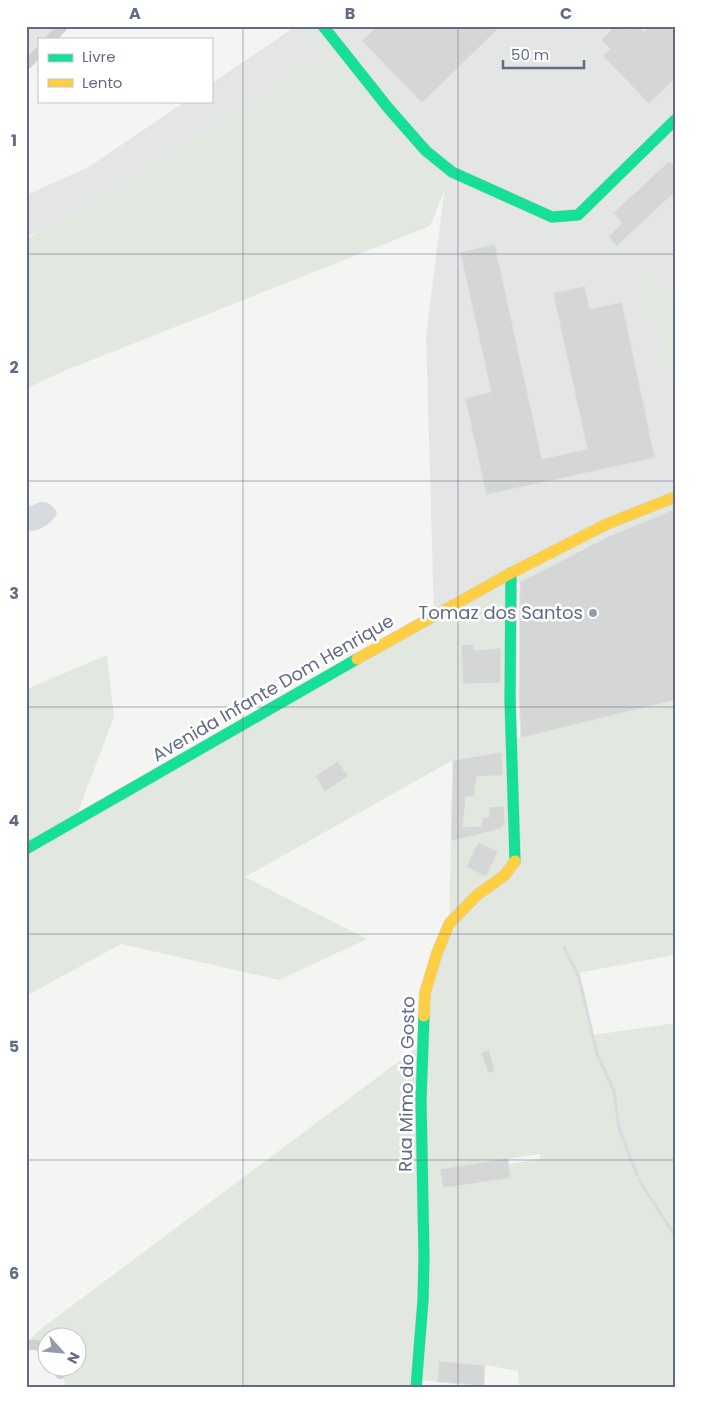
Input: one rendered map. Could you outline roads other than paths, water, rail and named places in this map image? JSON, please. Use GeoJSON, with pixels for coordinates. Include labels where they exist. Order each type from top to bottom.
{"type":"FeatureCollection","features":[{"type":"Feature","properties":{"kind":"street"},"geometry":{"type":"LineString","coordinates":[[52,38],[63,26]]}},
{"type":"Feature","properties":{"kind":"street"},"geometry":{"type":"LineString","coordinates":[[324,26],[389,109],[426,151],[452,172],[552,217],[578,215],[675,120]]}},
{"type":"Feature","properties":{"kind":"street"},"geometry":{"type":"LineString","coordinates":[[26,65],[38,53]]}},
{"type":"Feature","properties":{"kind":"street","name":"Avenida Infante Dom Henrique"},"geometry":{"type":"LineString","coordinates":[[26,849],[512,572],[607,524],[675,497]]}},
{"type":"Feature","properties":{"kind":"street","name":"Rua Mimo do Gosto"},"geometry":{"type":"LineString","coordinates":[[416,1388],[423,1300],[424,1258],[421,1100],[425,993],[437,953],[449,924],[477,895],[505,875],[514,862],[510,699],[512,572]]}},
{"type":"Feature","properties":{"kind":"waterway"},"geometry":{"type":"LineString","coordinates":[[564,947],[579,977],[597,1054],[614,1091],[619,1128],[637,1175]]}},
{"type":"Feature","properties":{"kind":"waterway"},"geometry":{"type":"LineString","coordinates":[[639,1180],[675,1236]]}},
{"type":"Feature","properties":{"kind":"place","name":"Tomaz dos Santos"},"geometry":{"type":"Point","coordinates":[593,613]}}]}
